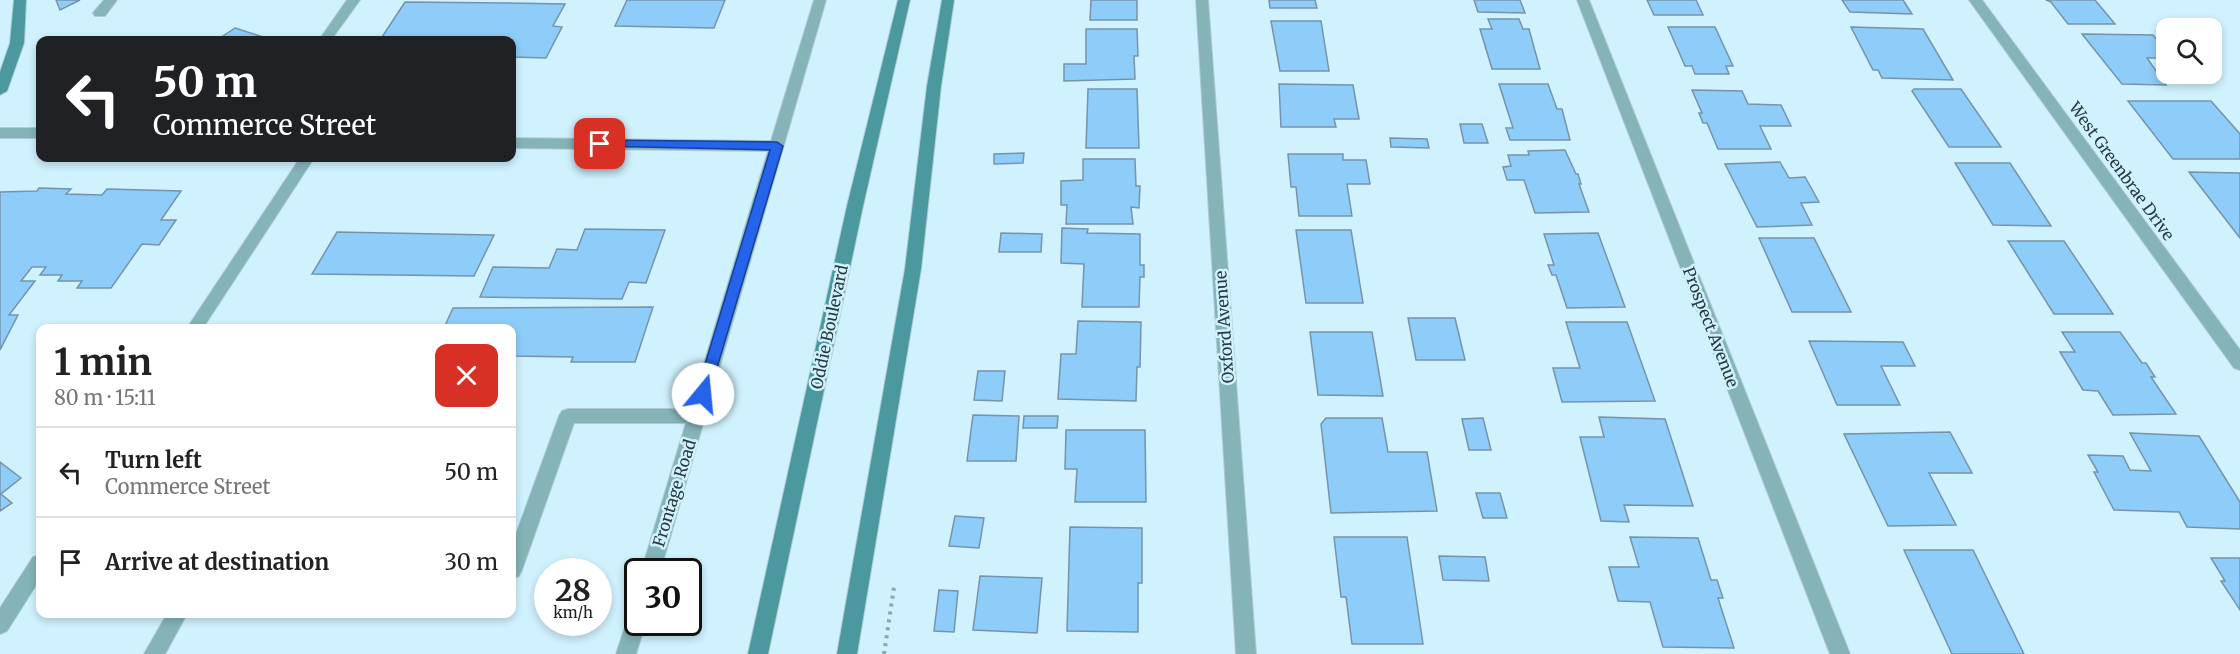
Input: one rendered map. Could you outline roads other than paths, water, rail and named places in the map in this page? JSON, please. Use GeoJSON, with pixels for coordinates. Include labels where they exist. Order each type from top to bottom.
{"type":"FeatureCollection","features":[{"type":"Feature","properties":{"kind":"main road"},"geometry":{"type":"LineString","coordinates":[[0,91],[17,43],[20,0]]}},
{"type":"Feature","properties":{"kind":"main road","name":"Oddie Boulevard"},"geometry":{"type":"LineString","coordinates":[[758,654],[855,206],[904,0]]}},
{"type":"Feature","properties":{"kind":"main road"},"geometry":{"type":"LineString","coordinates":[[848,654],[913,269],[934,86],[948,0]]}},
{"type":"Feature","properties":{"kind":"street"},"geometry":{"type":"LineString","coordinates":[[100,13],[111,0]]}},
{"type":"Feature","properties":{"kind":"street"},"geometry":{"type":"LineString","coordinates":[[329,36],[354,0]]}},
{"type":"Feature","properties":{"kind":"street","name":"Frontage Road"},"geometry":{"type":"LineString","coordinates":[[654,558],[820,0]]}},
{"type":"Feature","properties":{"kind":"street","name":"Oxford Avenue"},"geometry":{"type":"LineString","coordinates":[[1202,0],[1246,654]]}},
{"type":"Feature","properties":{"kind":"street","name":"Prospect Avenue"},"geometry":{"type":"LineString","coordinates":[[1583,0],[1839,654]]}},
{"type":"Feature","properties":{"kind":"street","name":"West Greenbrae Drive"},"geometry":{"type":"LineString","coordinates":[[1975,0],[2240,363]]}},
{"type":"Feature","properties":{"kind":"street"},"geometry":{"type":"LineString","coordinates":[[0,133],[36,133]]}},
{"type":"Feature","properties":{"kind":"street"},"geometry":{"type":"LineString","coordinates":[[516,142],[777,146]]}},
{"type":"Feature","properties":{"kind":"street"},"geometry":{"type":"LineString","coordinates":[[198,324],[304,162]]}},
{"type":"Feature","properties":{"kind":"street"},"geometry":{"type":"LineString","coordinates":[[516,559],[568,416],[696,416]]}},
{"type":"Feature","properties":{"kind":"street"},"geometry":{"type":"LineString","coordinates":[[0,625],[36,569]]}},
{"type":"Feature","properties":{"kind":"street"},"geometry":{"type":"LineString","coordinates":[[154,654],[175,618]]}},
{"type":"Feature","properties":{"kind":"street"},"geometry":{"type":"LineString","coordinates":[[626,654],[632,636]]}}]}
